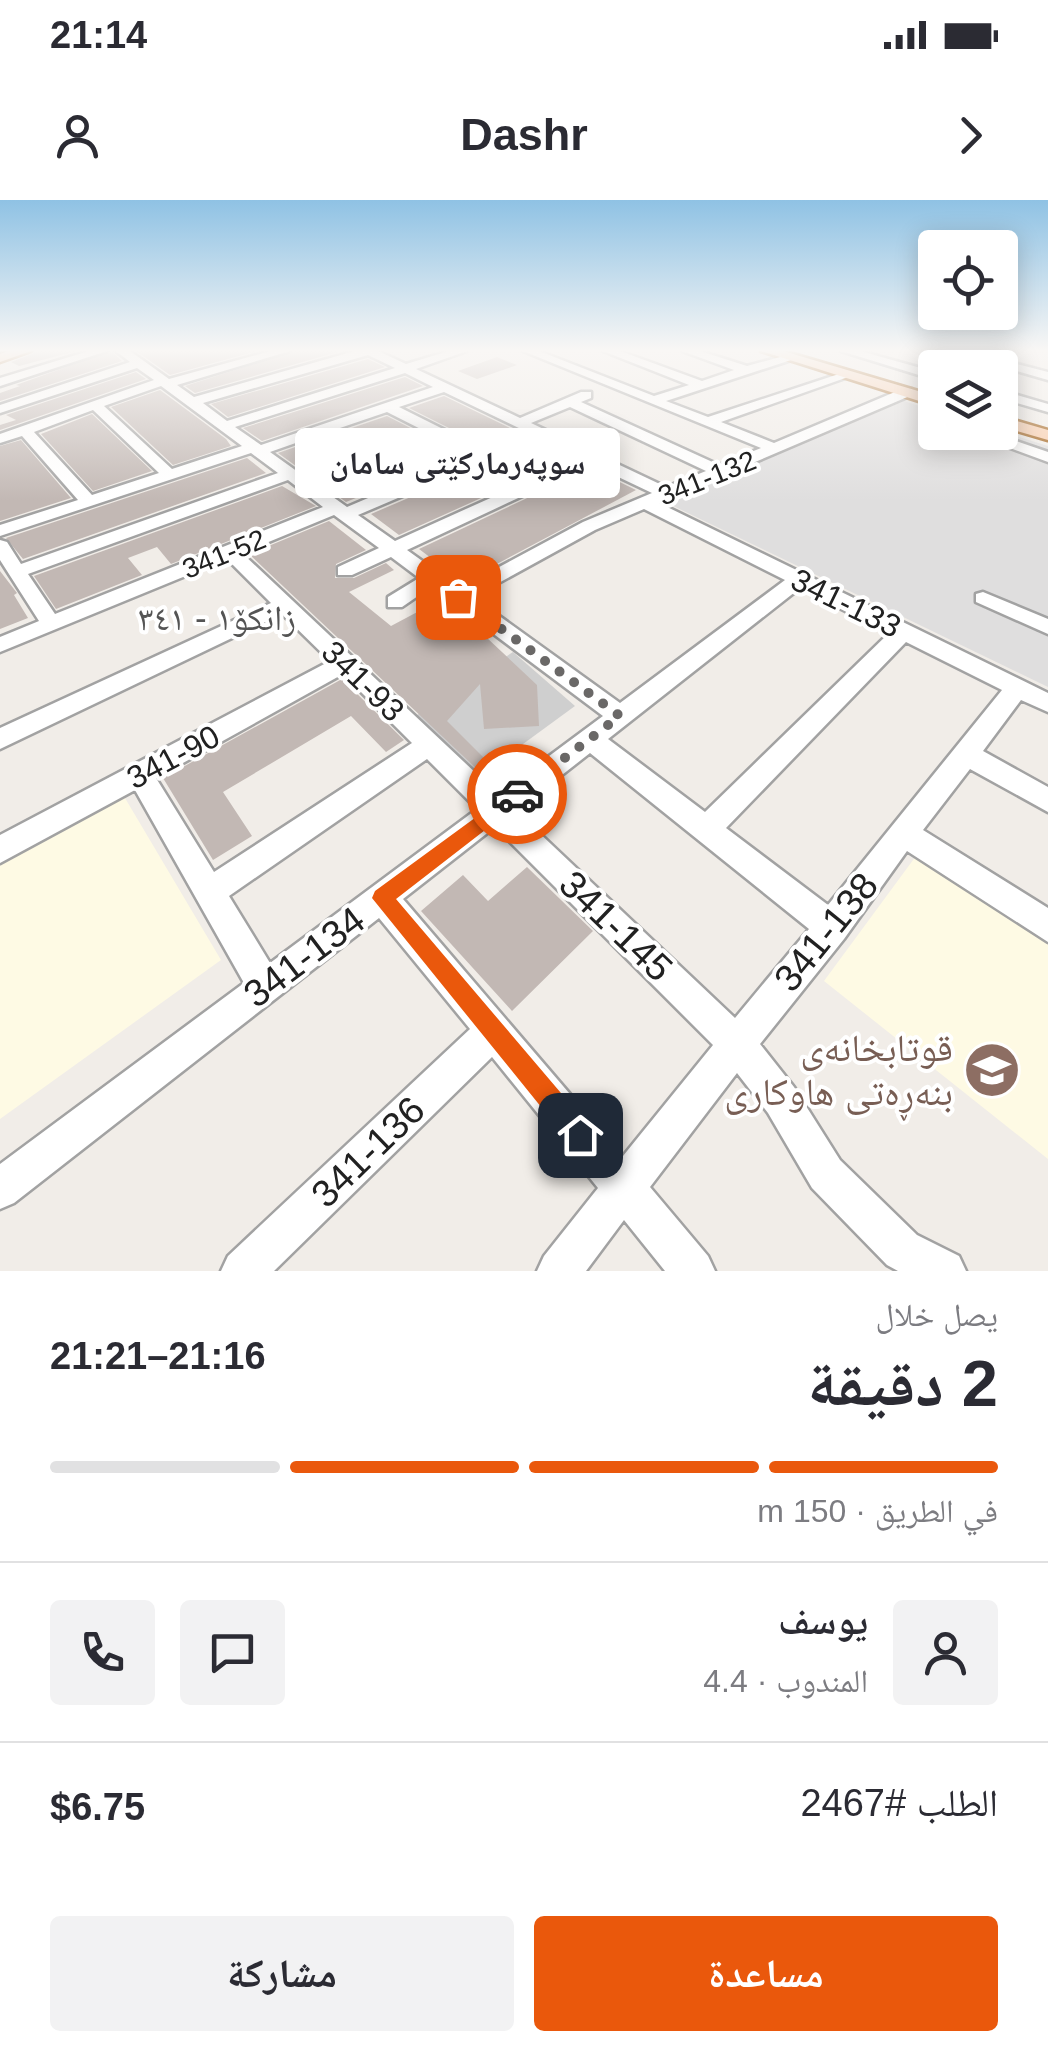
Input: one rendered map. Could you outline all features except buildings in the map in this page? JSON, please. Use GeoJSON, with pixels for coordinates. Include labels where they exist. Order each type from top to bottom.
{"type":"FeatureCollection","features":[{"type":"Feature","properties":{"kind":"main road"},"geometry":{"type":"LineString","coordinates":[[1018,421],[1048,428]]}},
{"type":"Feature","properties":{"kind":"main road"},"geometry":{"type":"LineString","coordinates":[[1018,424],[1048,435]]}},
{"type":"Feature","properties":{"kind":"street"},"geometry":{"type":"LineString","coordinates":[[0,440],[108,401]]}},
{"type":"Feature","properties":{"kind":"street"},"geometry":{"type":"LineString","coordinates":[[224,426],[303,401]]}},
{"type":"Feature","properties":{"kind":"street"},"geometry":{"type":"LineString","coordinates":[[0,531],[403,401]]}},
{"type":"Feature","properties":{"kind":"street"},"geometry":{"type":"LineString","coordinates":[[475,401],[666,494]]}},
{"type":"Feature","properties":{"kind":"street"},"geometry":{"type":"LineString","coordinates":[[657,401],[778,450]]}},
{"type":"Feature","properties":{"kind":"street"},"geometry":{"type":"LineString","coordinates":[[710,422],[769,401]]}},
{"type":"Feature","properties":{"kind":"street","name":"341-132"},"geometry":{"type":"LineString","coordinates":[[458,597],[589,526],[778,450],[887,401]]}},
{"type":"Feature","properties":{"kind":"street"},"geometry":{"type":"LineString","coordinates":[[1024,401],[1048,408]]}},
{"type":"Feature","properties":{"kind":"street"},"geometry":{"type":"LineString","coordinates":[[192,402],[620,716]]}},
{"type":"Feature","properties":{"kind":"street"},"geometry":{"type":"LineString","coordinates":[[520,422],[571,402],[721,472]]}},
{"type":"Feature","properties":{"kind":"street"},"geometry":{"type":"LineString","coordinates":[[96,405],[170,475]]}},
{"type":"Feature","properties":{"kind":"street"},"geometry":{"type":"LineString","coordinates":[[388,406],[485,456]]}},
{"type":"Feature","properties":{"kind":"street"},"geometry":{"type":"LineString","coordinates":[[328,427],[421,482]]}},
{"type":"Feature","properties":{"kind":"street"},"geometry":{"type":"LineString","coordinates":[[25,430],[89,502]]}},
{"type":"Feature","properties":{"kind":"street","name":"341-52"},"geometry":{"type":"LineString","coordinates":[[0,645],[230,551],[421,482],[541,432]]}},
{"type":"Feature","properties":{"kind":"street"},"geometry":{"type":"LineString","coordinates":[[1018,446],[1048,456]]}},
{"type":"Feature","properties":{"kind":"street"},"geometry":{"type":"LineString","coordinates":[[346,571],[593,457]]}},
{"type":"Feature","properties":{"kind":"street"},"geometry":{"type":"LineString","coordinates":[[17,572],[290,474]]}},
{"type":"Feature","properties":{"kind":"street","name":"341-133"},"geometry":{"type":"LineString","coordinates":[[646,503],[1048,702]]}},
{"type":"Feature","properties":{"kind":"street"},"geometry":{"type":"LineString","coordinates":[[0,546],[51,624]]}},
{"type":"Feature","properties":{"kind":"street","name":"341-93"},"geometry":{"type":"LineString","coordinates":[[230,551],[496,810]]}},
{"type":"Feature","properties":{"kind":"street"},"geometry":{"type":"LineString","coordinates":[[395,602],[431,579]]}},
{"type":"Feature","properties":{"kind":"street","name":"341-134"},"geometry":{"type":"LineString","coordinates":[[0,1189],[798,580]]}},
{"type":"Feature","properties":{"kind":"street"},"geometry":{"type":"LineString","coordinates":[[983,598],[1048,627]]}},
{"type":"Feature","properties":{"kind":"street"},"geometry":{"type":"LineString","coordinates":[[0,739],[285,604]]}},
{"type":"Feature","properties":{"kind":"street"},"geometry":{"type":"LineString","coordinates":[[706,829],[903,632]]}},
{"type":"Feature","properties":{"kind":"street","name":"341-90"},"geometry":{"type":"LineString","coordinates":[[0,850],[346,663]]}},
{"type":"Feature","properties":{"kind":"street","name":"341-138"},"geometry":{"type":"LineString","coordinates":[[560,1271],[735,1042],[833,928],[1018,688]]}},
{"type":"Feature","properties":{"kind":"street"},"geometry":{"type":"LineString","coordinates":[[590,739],[833,928]]}},
{"type":"Feature","properties":{"kind":"street"},"geometry":{"type":"LineString","coordinates":[[209,892],[430,745]]}},
{"type":"Feature","properties":{"kind":"street"},"geometry":{"type":"LineString","coordinates":[[966,754],[1048,800]]}},
{"type":"Feature","properties":{"kind":"street"},"geometry":{"type":"LineString","coordinates":[[140,774],[265,987]]}},
{"type":"Feature","properties":{"kind":"street","name":"341-145"},"geometry":{"type":"LineString","coordinates":[[496,810],[735,1042],[782,1100],[826,1174],[902,1250],[944,1271]]}},
{"type":"Feature","properties":{"kind":"street"},"geometry":{"type":"LineString","coordinates":[[905,834],[1048,926]]}},
{"type":"Feature","properties":{"kind":"street"},"geometry":{"type":"LineString","coordinates":[[382,898],[693,1271]]}},
{"type":"Feature","properties":{"kind":"street","name":"341-136"},"geometry":{"type":"LineString","coordinates":[[244,1271],[492,1033]]}},
{"type":"Feature","properties":{"kind":"shaded area"},"geometry":{"type":"Polygon","coordinates":[[[904,401],[918,406],[918,450],[1018,450],[1018,437],[1048,446],[1048,687],[663,501],[904,401]]]}},
{"type":"Feature","properties":{"kind":"shaded area"},"geometry":{"type":"Polygon","coordinates":[[[513,652],[575,706],[478,777],[414,717],[513,652]]]}},
{"type":"Feature","properties":{"kind":"shaded area"},"geometry":{"type":"Polygon","coordinates":[[[122,793],[221,960],[0,1119],[0,860],[122,793]]]}},
{"type":"Feature","properties":{"kind":"shaded area","name":"قوتابخانەی بنەڕەتی هاوکاری"},"geometry":{"type":"Polygon","coordinates":[[[916,856],[1048,944],[1048,1159],[824,981],[916,856]]]}},
{"type":"Feature","properties":{"kind":"way so far"},"geometry":{"type":"LineString","coordinates":[[458,597],[620,716],[517,794]]}},
{"type":"Feature","properties":{"kind":"place","name":"سوپەرمارکێتی سامان"},"geometry":{"type":"Point","coordinates":[458,597]}},
{"type":"Feature","properties":{"kind":"place","name":"قوتابخانەی بنەڕەتی هاوکاری"},"geometry":{"type":"Point","coordinates":[992,1070]}},
{"type":"Feature","properties":{"kind":"district","name":"زانکۆ١ - ٣٤١"},"geometry":{"type":"Point","coordinates":[217,617]}},
{"type":"Feature","properties":{"kind":"route"},"geometry":{"type":"LineString","coordinates":[[517,794],[382,898],[580,1135]]}}]}
